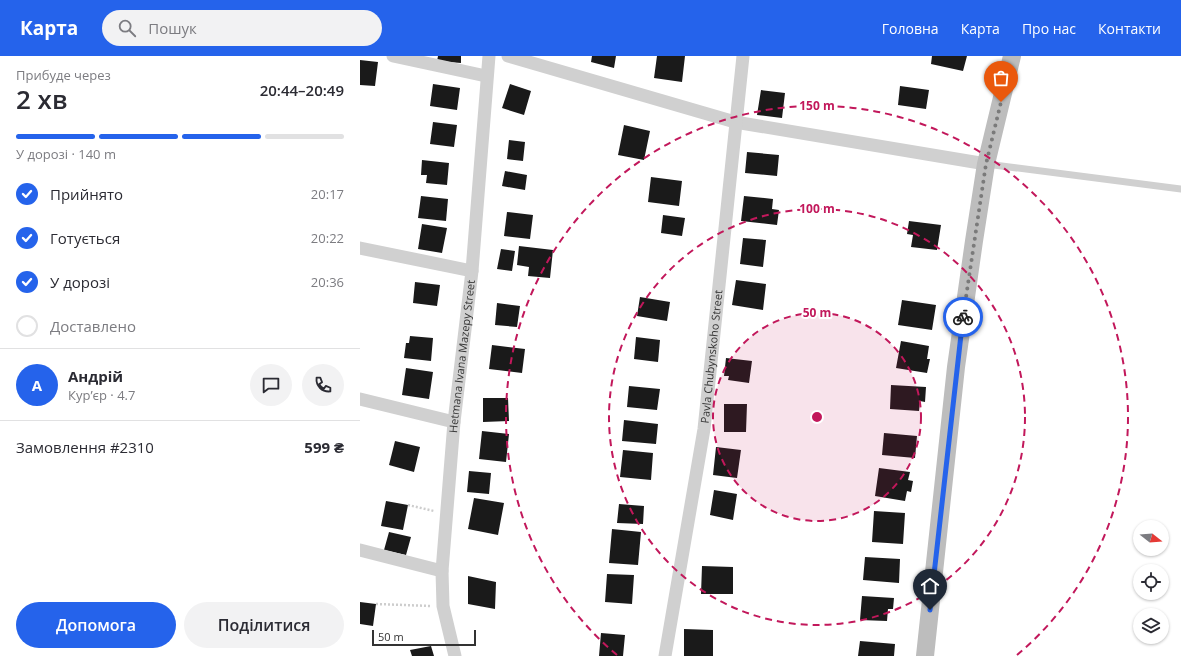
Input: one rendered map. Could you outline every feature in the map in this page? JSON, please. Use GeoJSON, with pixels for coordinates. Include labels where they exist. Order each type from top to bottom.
{"type":"FeatureCollection","features":[{"type":"Feature","properties":{"kind":"street"},"geometry":{"type":"LineString","coordinates":[[393,56],[486,76]]}},
{"type":"Feature","properties":{"kind":"street","name":"Hetmana Ivana Mazepy Street"},"geometry":{"type":"LineString","coordinates":[[455,656],[443,606],[442,572],[454,422],[472,271],[486,76],[489,56]]}},
{"type":"Feature","properties":{"kind":"street"},"geometry":{"type":"LineString","coordinates":[[508,56],[735,122],[986,164]]}},
{"type":"Feature","properties":{"kind":"street","name":"Pavla Chubynskoho Street"},"geometry":{"type":"LineString","coordinates":[[665,656],[704,430],[731,185],[735,122],[743,56]]}},
{"type":"Feature","properties":{"kind":"street"},"geometry":{"type":"LineString","coordinates":[[926,656],[956,367],[986,164],[1012,56]]}},
{"type":"Feature","properties":{"kind":"street"},"geometry":{"type":"LineString","coordinates":[[360,248],[472,271]]}},
{"type":"Feature","properties":{"kind":"street"},"geometry":{"type":"LineString","coordinates":[[360,399],[454,422]]}},
{"type":"Feature","properties":{"kind":"street"},"geometry":{"type":"LineString","coordinates":[[360,550],[442,572]]}},
{"type":"Feature","properties":{"kind":"lane"},"geometry":{"type":"LineString","coordinates":[[986,164],[1181,190]]}},
{"type":"Feature","properties":{"kind":"path"},"geometry":{"type":"LineString","coordinates":[[408,506],[446,513]]}},
{"type":"Feature","properties":{"kind":"path"},"geometry":{"type":"LineString","coordinates":[[376,604],[443,606]]}},
{"type":"Feature","properties":{"kind":"building"},"geometry":{"type":"Polygon","coordinates":[[[438,56],[461,56],[461,63],[437,61],[438,56]]]}},
{"type":"Feature","properties":{"kind":"building"},"geometry":{"type":"Polygon","coordinates":[[[592,56],[616,56],[614,68],[591,62],[592,56]]]}},
{"type":"Feature","properties":{"kind":"building"},"geometry":{"type":"Polygon","coordinates":[[[657,56],[685,56],[682,82],[654,78],[657,56]]]}},
{"type":"Feature","properties":{"kind":"building"},"geometry":{"type":"Polygon","coordinates":[[[932,56],[967,56],[963,71],[931,64],[932,56]]]}},
{"type":"Feature","properties":{"kind":"building"},"geometry":{"type":"Polygon","coordinates":[[[360,60],[378,62],[375,86],[360,85],[360,60]]]}},
{"type":"Feature","properties":{"kind":"building"},"geometry":{"type":"Polygon","coordinates":[[[433,84],[460,88],[457,110],[430,106],[433,84]]]}},
{"type":"Feature","properties":{"kind":"building"},"geometry":{"type":"Polygon","coordinates":[[[510,84],[531,91],[524,115],[502,108],[510,84]]]}},
{"type":"Feature","properties":{"kind":"building"},"geometry":{"type":"Polygon","coordinates":[[[900,86],[929,90],[926,109],[898,105],[900,86]]]}},
{"type":"Feature","properties":{"kind":"building"},"geometry":{"type":"Polygon","coordinates":[[[761,90],[785,93],[782,118],[757,115],[761,90]]]}},
{"type":"Feature","properties":{"kind":"building"},"geometry":{"type":"Polygon","coordinates":[[[433,122],[457,125],[454,147],[430,144],[433,122]]]}},
{"type":"Feature","properties":{"kind":"building"},"geometry":{"type":"Polygon","coordinates":[[[624,125],[650,131],[644,160],[618,155],[624,125]]]}},
{"type":"Feature","properties":{"kind":"building"},"geometry":{"type":"Polygon","coordinates":[[[509,140],[525,142],[523,161],[507,159],[509,140]]]}},
{"type":"Feature","properties":{"kind":"building"},"geometry":{"type":"Polygon","coordinates":[[[747,152],[779,155],[777,176],[745,173],[747,152]]]}},
{"type":"Feature","properties":{"kind":"building"},"geometry":{"type":"Polygon","coordinates":[[[422,160],[449,163],[447,185],[426,183],[427,175],[421,175],[422,160]]]}},
{"type":"Feature","properties":{"kind":"building"},"geometry":{"type":"Polygon","coordinates":[[[505,171],[527,175],[525,190],[502,186],[505,171]]]}},
{"type":"Feature","properties":{"kind":"building"},"geometry":{"type":"Polygon","coordinates":[[[651,177],[682,181],[679,206],[648,202],[651,177]]]}},
{"type":"Feature","properties":{"kind":"building"},"geometry":{"type":"Polygon","coordinates":[[[421,196],[448,199],[446,221],[418,218],[421,196]]]}},
{"type":"Feature","properties":{"kind":"building"},"geometry":{"type":"Polygon","coordinates":[[[744,196],[773,199],[772,209],[779,210],[777,225],[741,221],[744,196]]]}},
{"type":"Feature","properties":{"kind":"building"},"geometry":{"type":"Polygon","coordinates":[[[507,212],[533,215],[530,239],[504,236],[507,212]]]}},
{"type":"Feature","properties":{"kind":"building"},"geometry":{"type":"Polygon","coordinates":[[[663,215],[685,218],[682,236],[661,233],[663,215]]]}},
{"type":"Feature","properties":{"kind":"building"},"geometry":{"type":"Polygon","coordinates":[[[909,221],[941,225],[937,250],[911,247],[913,235],[907,234],[909,221]]]}},
{"type":"Feature","properties":{"kind":"building"},"geometry":{"type":"Polygon","coordinates":[[[422,224],[447,228],[442,253],[418,249],[422,224]]]}},
{"type":"Feature","properties":{"kind":"building"},"geometry":{"type":"Polygon","coordinates":[[[743,238],[766,240],[763,267],[740,264],[743,238]]]}},
{"type":"Feature","properties":{"kind":"building"},"geometry":{"type":"Polygon","coordinates":[[[519,246],[553,250],[550,278],[528,276],[529,267],[517,265],[519,246]]]}},
{"type":"Feature","properties":{"kind":"building"},"geometry":{"type":"Polygon","coordinates":[[[501,249],[515,251],[512,271],[497,269],[501,249]]]}},
{"type":"Feature","properties":{"kind":"building"},"geometry":{"type":"Polygon","coordinates":[[[736,280],[766,284],[763,310],[732,305],[736,280]]]}},
{"type":"Feature","properties":{"kind":"building"},"geometry":{"type":"Polygon","coordinates":[[[415,282],[440,285],[437,306],[413,303],[415,282]]]}},
{"type":"Feature","properties":{"kind":"building"},"geometry":{"type":"Polygon","coordinates":[[[640,297],[670,302],[667,321],[637,316],[640,297]]]}},
{"type":"Feature","properties":{"kind":"building"},"geometry":{"type":"Polygon","coordinates":[[[902,300],[936,305],[932,330],[898,325],[902,300]]]}},
{"type":"Feature","properties":{"kind":"building"},"geometry":{"type":"Polygon","coordinates":[[[497,303],[520,306],[517,327],[495,325],[497,303]]]}},
{"type":"Feature","properties":{"kind":"building"},"geometry":{"type":"Polygon","coordinates":[[[410,336],[433,338],[431,361],[404,358],[406,343],[409,343],[410,336]]]}},
{"type":"Feature","properties":{"kind":"building"},"geometry":{"type":"Polygon","coordinates":[[[636,337],[660,340],[658,362],[634,359],[636,337]]]}},
{"type":"Feature","properties":{"kind":"building"},"geometry":{"type":"Polygon","coordinates":[[[901,341],[929,346],[927,359],[930,359],[927,373],[896,368],[901,341]]]}},
{"type":"Feature","properties":{"kind":"building"},"geometry":{"type":"Polygon","coordinates":[[[492,345],[525,349],[522,373],[489,369],[492,345]]]}},
{"type":"Feature","properties":{"kind":"building"},"geometry":{"type":"Polygon","coordinates":[[[726,358],[752,361],[749,383],[728,380],[729,376],[724,376],[726,358]]]}},
{"type":"Feature","properties":{"kind":"building"},"geometry":{"type":"Polygon","coordinates":[[[406,368],[433,372],[429,399],[402,395],[406,368]]]}},
{"type":"Feature","properties":{"kind":"building"},"geometry":{"type":"Polygon","coordinates":[[[891,385],[926,387],[925,402],[920,401],[919,411],[890,409],[891,385]]]}},
{"type":"Feature","properties":{"kind":"building"},"geometry":{"type":"Polygon","coordinates":[[[629,386],[660,389],[657,410],[627,407],[629,386]]]}},
{"type":"Feature","properties":{"kind":"building"},"geometry":{"type":"Polygon","coordinates":[[[483,398],[508,398],[509,421],[483,422],[483,398]]]}},
{"type":"Feature","properties":{"kind":"building"},"geometry":{"type":"Polygon","coordinates":[[[724,404],[747,404],[746,432],[724,432],[724,404]]]}},
{"type":"Feature","properties":{"kind":"building"},"geometry":{"type":"Polygon","coordinates":[[[624,420],[658,424],[656,444],[622,441],[624,420]]]}},
{"type":"Feature","properties":{"kind":"building"},"geometry":{"type":"Polygon","coordinates":[[[482,431],[509,434],[506,462],[479,459],[482,431]]]}},
{"type":"Feature","properties":{"kind":"building"},"geometry":{"type":"Polygon","coordinates":[[[884,433],[917,436],[915,458],[882,455],[884,433]]]}},
{"type":"Feature","properties":{"kind":"building"},"geometry":{"type":"Polygon","coordinates":[[[395,441],[420,447],[414,472],[389,465],[395,441]]]}},
{"type":"Feature","properties":{"kind":"building"},"geometry":{"type":"Polygon","coordinates":[[[716,447],[741,450],[737,478],[713,475],[716,447]]]}},
{"type":"Feature","properties":{"kind":"building"},"geometry":{"type":"Polygon","coordinates":[[[623,450],[653,453],[651,480],[620,477],[623,450]]]}},
{"type":"Feature","properties":{"kind":"building"},"geometry":{"type":"Polygon","coordinates":[[[879,468],[910,472],[908,480],[913,481],[911,492],[907,491],[905,501],[875,496],[879,468]]]}},
{"type":"Feature","properties":{"kind":"building"},"geometry":{"type":"Polygon","coordinates":[[[469,471],[491,473],[489,494],[467,492],[469,471]]]}},
{"type":"Feature","properties":{"kind":"building"},"geometry":{"type":"Polygon","coordinates":[[[714,490],[737,494],[733,520],[710,515],[714,490]]]}},
{"type":"Feature","properties":{"kind":"building"},"geometry":{"type":"Polygon","coordinates":[[[474,498],[504,503],[498,535],[468,529],[474,498]]]}},
{"type":"Feature","properties":{"kind":"building"},"geometry":{"type":"Polygon","coordinates":[[[386,501],[408,505],[403,530],[381,526],[386,501]]]}},
{"type":"Feature","properties":{"kind":"building"},"geometry":{"type":"Polygon","coordinates":[[[619,504],[644,506],[643,524],[617,523],[619,504]]]}},
{"type":"Feature","properties":{"kind":"building"},"geometry":{"type":"Polygon","coordinates":[[[874,511],[905,513],[903,544],[872,542],[874,511]]]}},
{"type":"Feature","properties":{"kind":"building"},"geometry":{"type":"Polygon","coordinates":[[[612,529],[641,532],[638,565],[609,563],[612,529]]]}},
{"type":"Feature","properties":{"kind":"building"},"geometry":{"type":"Polygon","coordinates":[[[389,532],[411,537],[406,555],[384,550],[389,532]]]}},
{"type":"Feature","properties":{"kind":"building"},"geometry":{"type":"Polygon","coordinates":[[[865,557],[900,559],[899,583],[863,580],[865,557]]]}},
{"type":"Feature","properties":{"kind":"building"},"geometry":{"type":"Polygon","coordinates":[[[702,566],[733,567],[733,594],[701,594],[702,566]]]}},
{"type":"Feature","properties":{"kind":"building"},"geometry":{"type":"Polygon","coordinates":[[[607,574],[634,575],[632,604],[605,602],[607,574]]]}},
{"type":"Feature","properties":{"kind":"building"},"geometry":{"type":"Polygon","coordinates":[[[468,576],[496,582],[495,609],[468,604],[468,576]]]}},
{"type":"Feature","properties":{"kind":"building"},"geometry":{"type":"Polygon","coordinates":[[[862,596],[894,598],[893,609],[888,609],[887,621],[860,620],[862,596]]]}},
{"type":"Feature","properties":{"kind":"building"},"geometry":{"type":"Polygon","coordinates":[[[360,602],[376,604],[373,626],[360,624],[360,602]]]}},
{"type":"Feature","properties":{"kind":"building"},"geometry":{"type":"Polygon","coordinates":[[[684,629],[713,630],[713,656],[684,656],[684,629]]]}},
{"type":"Feature","properties":{"kind":"building"},"geometry":{"type":"Polygon","coordinates":[[[601,633],[625,635],[623,656],[599,656],[601,633]]]}},
{"type":"Feature","properties":{"kind":"building"},"geometry":{"type":"Polygon","coordinates":[[[860,641],[895,644],[894,656],[858,656],[860,641]]]}},
{"type":"Feature","properties":{"kind":"building"},"geometry":{"type":"Polygon","coordinates":[[[431,646],[434,656],[412,656],[410,650],[431,646]]]}},
{"type":"Feature","properties":{"kind":"way so far"},"geometry":{"type":"LineString","coordinates":[[963,317],[986,164],[1001,102]]}},
{"type":"Feature","properties":{"kind":"route"},"geometry":{"type":"LineString","coordinates":[[930,610],[956,367],[963,317]]}}]}
